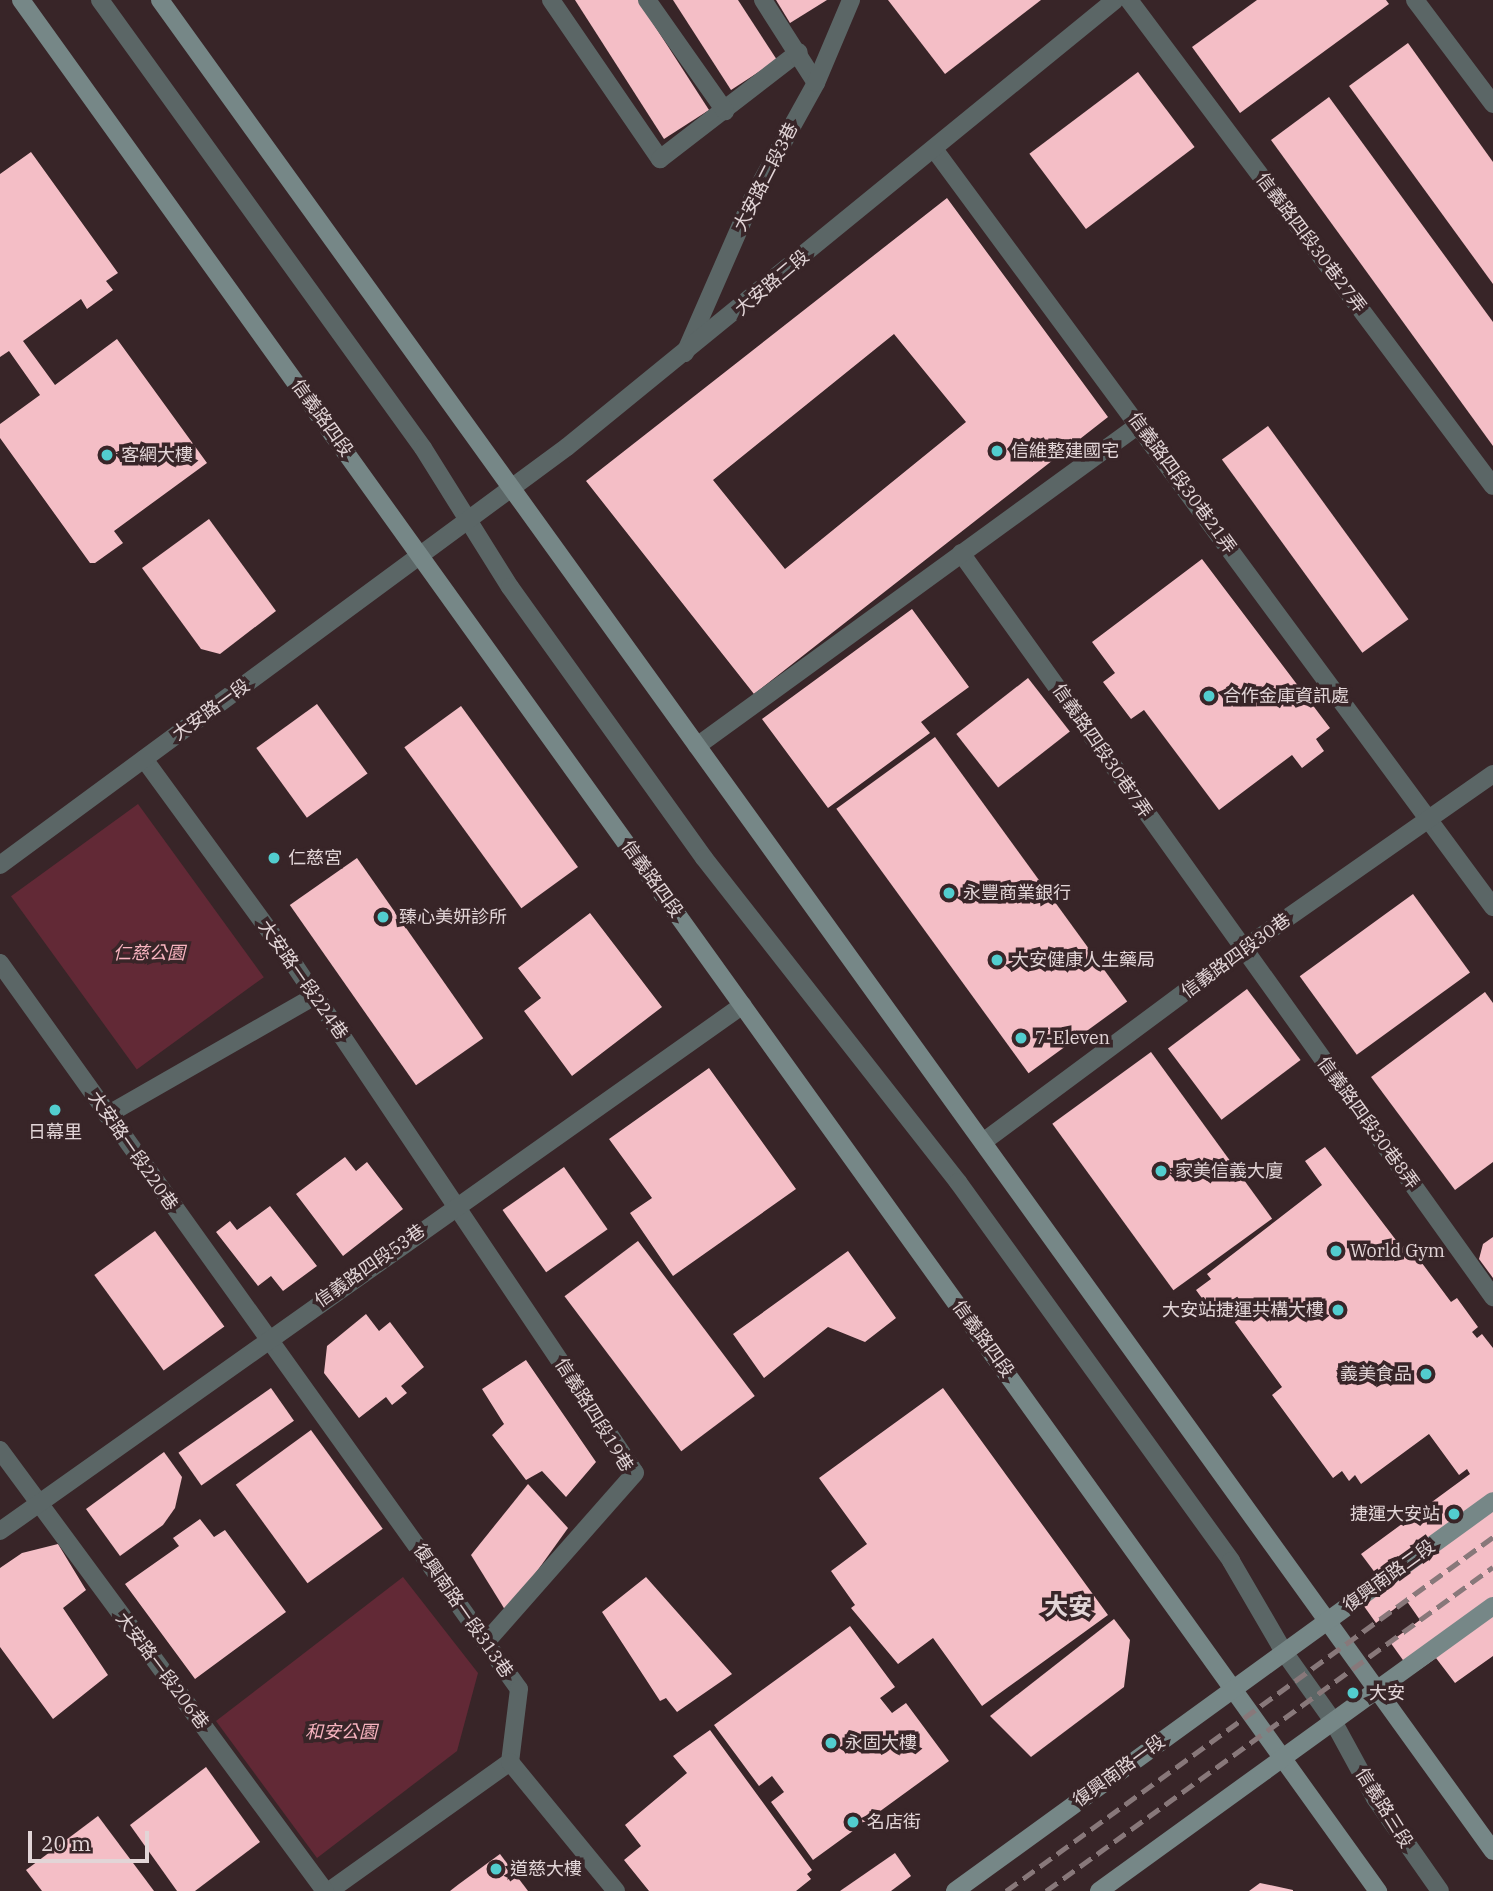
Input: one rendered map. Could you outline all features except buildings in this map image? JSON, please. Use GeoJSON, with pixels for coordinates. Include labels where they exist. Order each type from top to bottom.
{"type":"FeatureCollection","features":[{"type":"Feature","properties":{"kind":"main road","name":"信義路四段"},"geometry":{"type":"LineString","coordinates":[[21,0],[1282,1759]]}},
{"type":"Feature","properties":{"kind":"main road"},"geometry":{"type":"LineString","coordinates":[[160,0],[1493,1851]]}},
{"type":"Feature","properties":{"kind":"main road","name":"復興南路二段"},"geometry":{"type":"LineString","coordinates":[[1284,1652],[1493,1501]]}},
{"type":"Feature","properties":{"kind":"main road"},"geometry":{"type":"LineString","coordinates":[[1099,1891],[1493,1606]]}},
{"type":"Feature","properties":{"kind":"main road","name":"復興南路一段"},"geometry":{"type":"LineString","coordinates":[[955,1891],[1284,1652]]}},
{"type":"Feature","properties":{"kind":"main road"},"geometry":{"type":"LineString","coordinates":[[1282,1759],[1378,1891]]}},
{"type":"Feature","properties":{"kind":"street"},"geometry":{"type":"LineString","coordinates":[[100,0],[423,448],[510,587],[704,858],[966,1193],[1231,1560],[1284,1652],[1333,1721]]}},
{"type":"Feature","properties":{"kind":"street"},"geometry":{"type":"LineString","coordinates":[[551,0],[660,159],[799,52]]}},
{"type":"Feature","properties":{"kind":"street"},"geometry":{"type":"LineString","coordinates":[[647,0],[725,111]]}},
{"type":"Feature","properties":{"kind":"street"},"geometry":{"type":"LineString","coordinates":[[763,0],[799,52],[816,83]]}},
{"type":"Feature","properties":{"kind":"street","name":"大安路二段3巷"},"geometry":{"type":"LineString","coordinates":[[684,356],[755,193],[816,83],[851,0]]}},
{"type":"Feature","properties":{"kind":"street","name":"大安路二段"},"geometry":{"type":"LineString","coordinates":[[421,556],[684,356],[1115,0]]}},
{"type":"Feature","properties":{"kind":"street","name":"信義路四段30巷27弄"},"geometry":{"type":"LineString","coordinates":[[1129,0],[1493,486]]}},
{"type":"Feature","properties":{"kind":"street"},"geometry":{"type":"LineString","coordinates":[[1415,0],[1493,104]]}},
{"type":"Feature","properties":{"kind":"street","name":"信義路四段30巷21弄"},"geometry":{"type":"LineString","coordinates":[[934,149],[1140,424],[1493,907]]}},
{"type":"Feature","properties":{"kind":"street"},"geometry":{"type":"LineString","coordinates":[[697,746],[1140,424]]}},
{"type":"Feature","properties":{"kind":"street","name":"信義路四段30巷7弄"},"geometry":{"type":"LineString","coordinates":[[961,553],[1243,949]]}},
{"type":"Feature","properties":{"kind":"street","name":"大安路一段"},"geometry":{"type":"LineString","coordinates":[[0,865],[421,556]]}},
{"type":"Feature","properties":{"kind":"street","name":"大安路一段224巷"},"geometry":{"type":"LineString","coordinates":[[144,759],[315,996],[458,1205]]}},
{"type":"Feature","properties":{"kind":"street","name":"信義路四段30巷"},"geometry":{"type":"LineString","coordinates":[[983,1142],[1243,949],[1493,774]]}},
{"type":"Feature","properties":{"kind":"street","name":"信義路四段30巷8弄"},"geometry":{"type":"LineString","coordinates":[[1243,949],[1493,1297]]}},
{"type":"Feature","properties":{"kind":"street","name":"大安路一段220巷"},"geometry":{"type":"LineString","coordinates":[[0,963],[267,1339]]}},
{"type":"Feature","properties":{"kind":"street"},"geometry":{"type":"LineString","coordinates":[[107,1115],[315,996]]}},
{"type":"Feature","properties":{"kind":"street","name":"信義路四段53巷"},"geometry":{"type":"LineString","coordinates":[[0,1531],[267,1339],[743,1005]]}},
{"type":"Feature","properties":{"kind":"street","name":"信義路四段19巷"},"geometry":{"type":"LineString","coordinates":[[458,1205],[635,1473],[486,1641]]}},
{"type":"Feature","properties":{"kind":"street","name":"復興南路一段313巷"},"geometry":{"type":"LineString","coordinates":[[267,1339],[519,1689],[510,1762]]}},
{"type":"Feature","properties":{"kind":"street","name":"大安路一段206巷"},"geometry":{"type":"LineString","coordinates":[[0,1450],[327,1891]]}},
{"type":"Feature","properties":{"kind":"street","name":"信義路三段"},"geometry":{"type":"LineString","coordinates":[[1333,1721],[1375,1798],[1440,1891]]}},
{"type":"Feature","properties":{"kind":"street"},"geometry":{"type":"LineString","coordinates":[[327,1891],[510,1762],[615,1891]]}},
{"type":"Feature","properties":{"kind":"green space","name":"仁慈公園"},"geometry":{"type":"Polygon","coordinates":[[[138,804],[264,977],[137,1069],[11,896],[138,804]]]}},
{"type":"Feature","properties":{"kind":"green space","name":"和安公園"},"geometry":{"type":"Polygon","coordinates":[[[403,1577],[478,1673],[457,1751],[317,1858],[216,1721],[403,1577]]]}},
{"type":"Feature","properties":{"kind":"railway"},"geometry":{"type":"LineString","coordinates":[[1006,1891],[1493,1537]]}},
{"type":"Feature","properties":{"kind":"railway"},"geometry":{"type":"LineString","coordinates":[[1046,1891],[1493,1567]]}},
{"type":"Feature","properties":{"kind":"place","name":"信維整建國宅"},"geometry":{"type":"Point","coordinates":[997,451]}},
{"type":"Feature","properties":{"kind":"place","name":"客網大樓"},"geometry":{"type":"Point","coordinates":[107,455]}},
{"type":"Feature","properties":{"kind":"place","name":"合作金庫資訊處"},"geometry":{"type":"Point","coordinates":[1209,696]}},
{"type":"Feature","properties":{"kind":"place","name":"仁慈宮"},"geometry":{"type":"Point","coordinates":[274,858]}},
{"type":"Feature","properties":{"kind":"place","name":"永豐商業銀行"},"geometry":{"type":"Point","coordinates":[949,893]}},
{"type":"Feature","properties":{"kind":"place","name":"臻心美妍診所"},"geometry":{"type":"Point","coordinates":[383,917]}},
{"type":"Feature","properties":{"kind":"place","name":"大安健康人生藥局"},"geometry":{"type":"Point","coordinates":[997,960]}},
{"type":"Feature","properties":{"kind":"place","name":"7-Eleven"},"geometry":{"type":"Point","coordinates":[1021,1038]}},
{"type":"Feature","properties":{"kind":"place","name":"日幕里"},"geometry":{"type":"Point","coordinates":[55,1110]}},
{"type":"Feature","properties":{"kind":"place","name":"家美信義大廈"},"geometry":{"type":"Point","coordinates":[1161,1171]}},
{"type":"Feature","properties":{"kind":"place","name":"World Gym"},"geometry":{"type":"Point","coordinates":[1336,1251]}},
{"type":"Feature","properties":{"kind":"place","name":"大安站捷運共構大樓"},"geometry":{"type":"Point","coordinates":[1338,1310]}},
{"type":"Feature","properties":{"kind":"place","name":"義美食品"},"geometry":{"type":"Point","coordinates":[1426,1374]}},
{"type":"Feature","properties":{"kind":"place","name":"捷運大安站"},"geometry":{"type":"Point","coordinates":[1454,1514]}},
{"type":"Feature","properties":{"kind":"place","name":"大安"},"geometry":{"type":"Point","coordinates":[1353,1693]}},
{"type":"Feature","properties":{"kind":"place","name":"永固大樓"},"geometry":{"type":"Point","coordinates":[831,1743]}},
{"type":"Feature","properties":{"kind":"place","name":"名店街"},"geometry":{"type":"Point","coordinates":[853,1822]}},
{"type":"Feature","properties":{"kind":"place","name":"道慈大樓"},"geometry":{"type":"Point","coordinates":[496,1869]}},
{"type":"Feature","properties":{"kind":"district","name":"大安"},"geometry":{"type":"Point","coordinates":[1068,1607]}}]}
